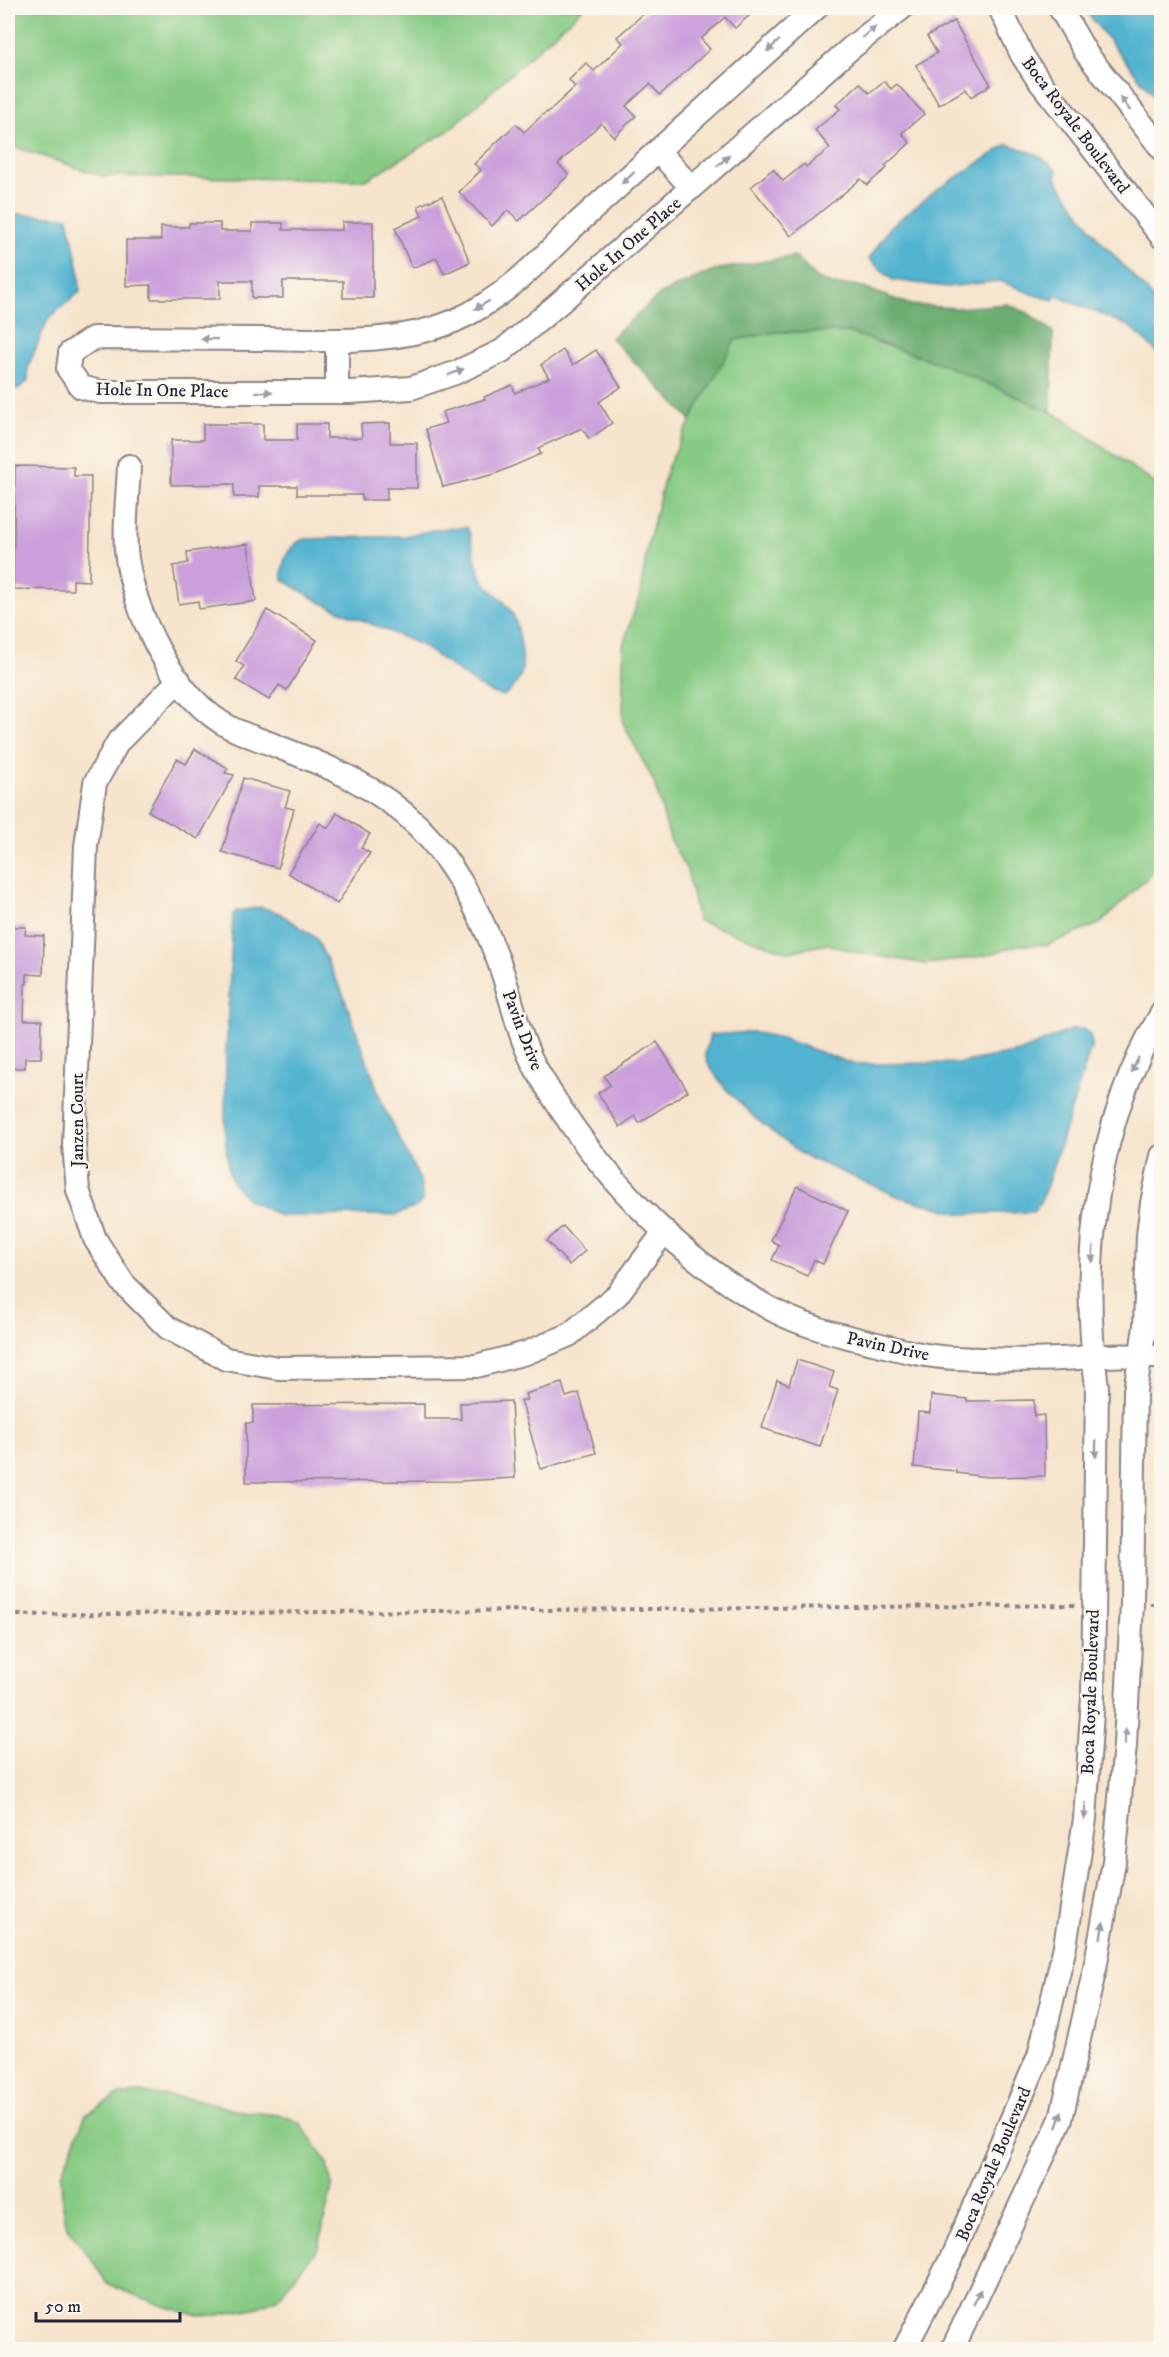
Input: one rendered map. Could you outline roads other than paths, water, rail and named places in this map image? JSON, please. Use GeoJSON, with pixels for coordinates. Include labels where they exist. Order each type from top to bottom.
{"type":"FeatureCollection","features":[{"type":"Feature","properties":{"kind":"street","name":"Hole In One Place"},"geometry":{"type":"LineString","coordinates":[[816,8],[571,229],[534,268],[493,299],[454,321],[405,335],[337,340],[93,338],[70,353],[68,369],[81,387],[100,392],[337,392],[411,388],[455,373],[502,351],[851,48],[902,8]]}},
{"type":"Feature","properties":{"kind":"street","name":"Boca Royale Boulevard"},"geometry":{"type":"LineString","coordinates":[[1000,8],[1022,55],[1037,78],[1161,237]]}},
{"type":"Feature","properties":{"kind":"street"},"geometry":{"type":"LineString","coordinates":[[1060,8],[1086,53],[1161,149]]}},
{"type":"Feature","properties":{"kind":"street","name":"Hole In One Place"},"geometry":{"type":"LineString","coordinates":[[658,151],[692,188]]}},
{"type":"Feature","properties":{"kind":"street"},"geometry":{"type":"LineString","coordinates":[[337,340],[337,392]]}},
{"type":"Feature","properties":{"kind":"street","name":"Pavin Drive"},"geometry":{"type":"LineString","coordinates":[[129,466],[126,550],[138,606],[155,646],[179,680],[206,712],[231,729],[347,774],[400,808],[438,847],[474,905],[498,959],[512,1008],[536,1069],[578,1134],[611,1179],[711,1272],[774,1311],[833,1334],[906,1351],[951,1358],[1015,1360],[1079,1358],[1093,1355],[1151,1356]]}},
{"type":"Feature","properties":{"kind":"street","name":"Janzen Court"},"geometry":{"type":"LineString","coordinates":[[179,680],[118,742],[95,783],[86,846],[75,1156],[78,1190],[95,1239],[123,1283],[168,1328],[226,1359],[278,1368],[476,1366],[526,1353],[569,1335],[618,1294],[665,1231]]}},
{"type":"Feature","properties":{"kind":"street","name":"Boca Royale Boulevard"},"geometry":{"type":"LineString","coordinates":[[904,2349],[951,2259],[1039,2056],[1065,1946],[1085,1818],[1093,1697],[1097,1388],[1093,1355],[1093,1254],[1105,1158],[1117,1111],[1128,1081],[1161,1013]]}},
{"type":"Feature","properties":{"kind":"street","name":"Boca Royale Boulevard"},"geometry":{"type":"LineString","coordinates":[[952,2349],[1061,2119],[1095,1968],[1114,1862],[1125,1745],[1132,1604],[1135,1391],[1151,1356],[1144,1327],[1148,1235],[1161,1156]]}},
{"type":"Feature","properties":{"kind":"street"},"geometry":{"type":"LineString","coordinates":[[1094,1605],[1132,1604]]}},
{"type":"Feature","properties":{"kind":"water"},"geometry":{"type":"Polygon","coordinates":[[[1083,8],[1161,8],[1161,105],[1083,8]]]}},
{"type":"Feature","properties":{"kind":"water"},"geometry":{"type":"Polygon","coordinates":[[[1008,144],[1038,155],[1057,170],[1056,179],[1098,238],[1147,291],[1161,310],[1161,356],[1129,326],[1054,295],[1054,300],[1037,296],[1000,281],[947,287],[893,280],[869,259],[890,227],[935,191],[1008,144]]]}},
{"type":"Feature","properties":{"kind":"water"},"geometry":{"type":"Polygon","coordinates":[[[8,215],[68,217],[79,270],[80,292],[48,319],[28,367],[28,381],[18,389],[8,388],[8,215]]]}},
{"type":"Feature","properties":{"kind":"water"},"geometry":{"type":"Polygon","coordinates":[[[467,527],[481,576],[511,611],[519,633],[522,652],[521,674],[504,696],[479,686],[421,645],[322,603],[283,580],[286,556],[298,542],[304,539],[405,536],[438,529],[467,527]]]}},
{"type":"Feature","properties":{"kind":"water"},"geometry":{"type":"Polygon","coordinates":[[[261,907],[279,913],[316,938],[342,991],[384,1108],[420,1180],[423,1200],[416,1207],[396,1215],[280,1216],[248,1200],[232,1182],[228,1168],[225,1134],[226,1053],[233,914],[237,911],[261,907]]]}},
{"type":"Feature","properties":{"kind":"water"},"geometry":{"type":"Polygon","coordinates":[[[1073,1029],[1084,1029],[1090,1035],[1092,1045],[1047,1185],[1039,1205],[1033,1212],[961,1214],[900,1197],[802,1155],[755,1118],[725,1088],[709,1066],[705,1054],[710,1035],[752,1032],[781,1038],[853,1064],[959,1063],[1019,1052],[1073,1029]]]}}]}
